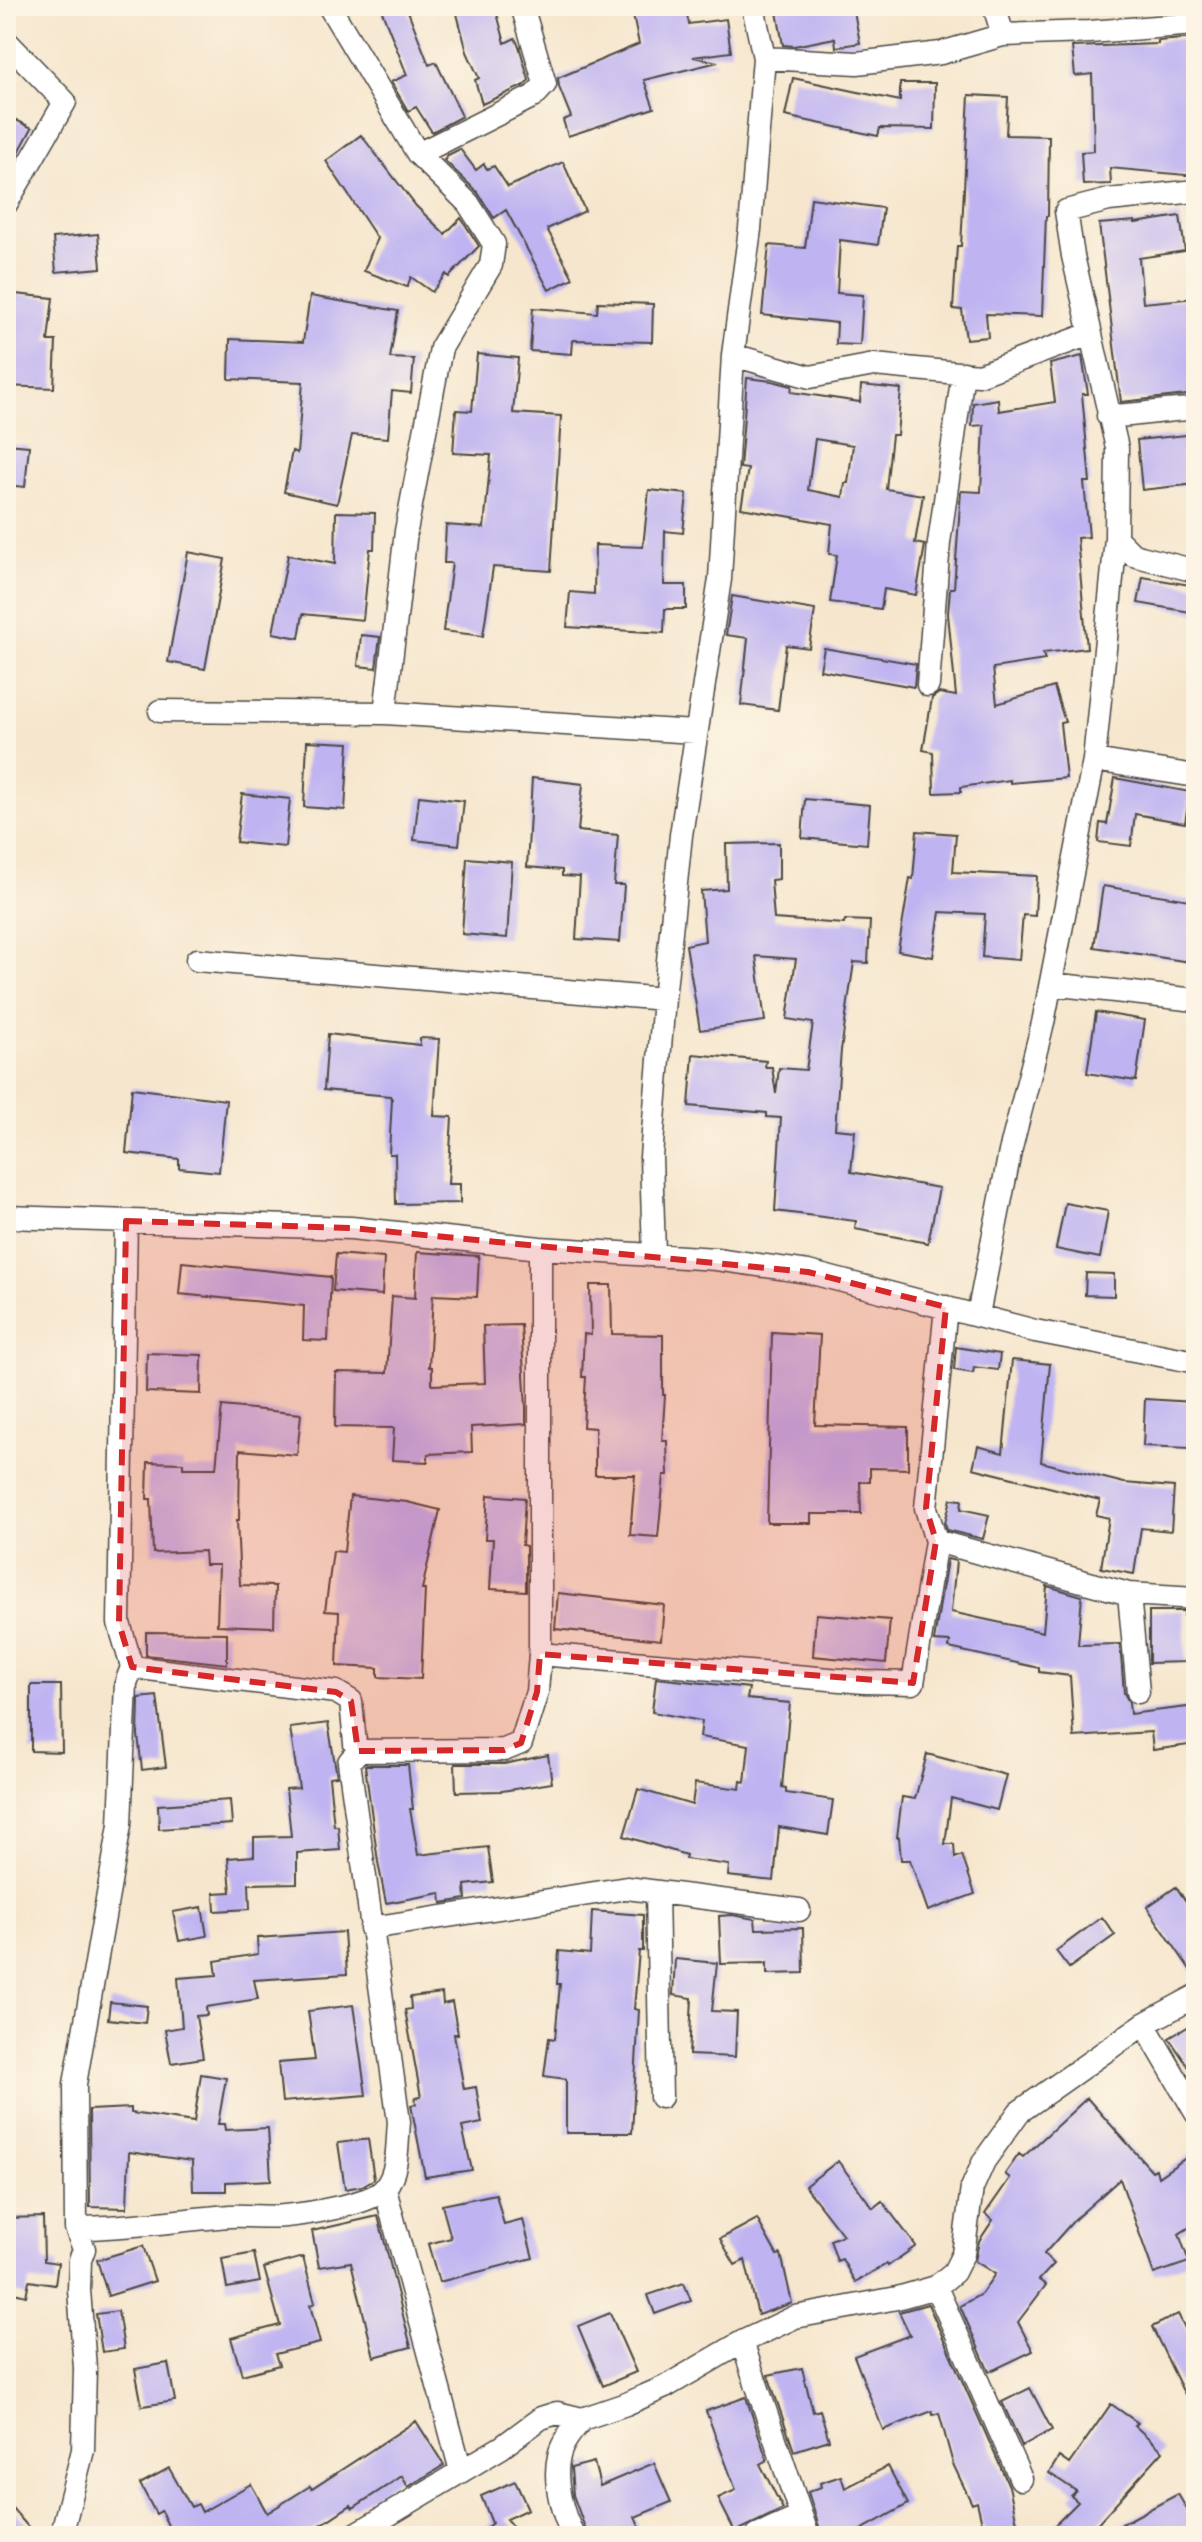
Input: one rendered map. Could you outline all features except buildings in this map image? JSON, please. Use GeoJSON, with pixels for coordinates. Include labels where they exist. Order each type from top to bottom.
{"type":"FeatureCollection","features":[{"type":"Feature","properties":{"kind":"street"},"geometry":{"type":"LineString","coordinates":[[329,6],[418,154],[468,203],[494,244],[491,265],[441,348],[406,531],[385,713]]}},
{"type":"Feature","properties":{"kind":"street"},"geometry":{"type":"LineString","coordinates":[[418,154],[534,96],[545,84],[522,6]]}},
{"type":"Feature","properties":{"kind":"street"},"geometry":{"type":"LineString","coordinates":[[654,1254],[651,1157],[664,999],[681,835],[720,579],[733,355],[750,229],[764,58],[753,6]]}},
{"type":"Feature","properties":{"kind":"street"},"geometry":{"type":"LineString","coordinates":[[994,6],[1003,35]]}},
{"type":"Feature","properties":{"kind":"street"},"geometry":{"type":"LineString","coordinates":[[764,58],[857,63],[941,53],[1003,35],[1196,24]]}},
{"type":"Feature","properties":{"kind":"street"},"geometry":{"type":"LineString","coordinates":[[6,41],[65,102],[6,204]]}},
{"type":"Feature","properties":{"kind":"street"},"geometry":{"type":"LineString","coordinates":[[978,1315],[1010,1152],[1043,1023],[1094,760],[1116,538],[1117,448],[1090,334],[1066,211],[1109,200],[1196,191]]}},
{"type":"Feature","properties":{"kind":"street"},"geometry":{"type":"LineString","coordinates":[[733,355],[810,377],[874,365],[979,375],[1090,334]]}},
{"type":"Feature","properties":{"kind":"street"},"geometry":{"type":"LineString","coordinates":[[928,685],[939,543],[963,373]]}},
{"type":"Feature","properties":{"kind":"street"},"geometry":{"type":"LineString","coordinates":[[1108,416],[1139,416],[1174,409],[1196,409]]}},
{"type":"Feature","properties":{"kind":"street"},"geometry":{"type":"LineString","coordinates":[[1116,538],[1133,555],[1196,571]]}},
{"type":"Feature","properties":{"kind":"street"},"geometry":{"type":"LineString","coordinates":[[160,711],[385,713],[695,732]]}},
{"type":"Feature","properties":{"kind":"street"},"geometry":{"type":"LineString","coordinates":[[1094,760],[1196,776]]}},
{"type":"Feature","properties":{"kind":"street"},"geometry":{"type":"LineString","coordinates":[[197,960],[664,999]]}},
{"type":"Feature","properties":{"kind":"street"},"geometry":{"type":"LineString","coordinates":[[1051,984],[1196,1000]]}},
{"type":"Feature","properties":{"kind":"street"},"geometry":{"type":"LineString","coordinates":[[6,1217],[351,1228],[540,1248],[729,1260],[808,1272],[1096,1345],[1196,1362]]}},
{"type":"Feature","properties":{"kind":"street"},"geometry":{"type":"LineString","coordinates":[[61,2536],[83,2450],[85,2368],[79,2290],[80,2260],[84,2249],[76,2228],[75,2084],[120,1825],[126,1683],[132,1667],[119,1623],[126,1221]]}},
{"type":"Feature","properties":{"kind":"street"},"geometry":{"type":"LineString","coordinates":[[358,1751],[504,1750],[521,1743],[537,1692],[540,1654],[540,1248]]}},
{"type":"Feature","properties":{"kind":"street"},"geometry":{"type":"LineString","coordinates":[[540,1654],[864,1682],[913,1683],[936,1541],[926,1508],[946,1307]]}},
{"type":"Feature","properties":{"kind":"street"},"geometry":{"type":"LineString","coordinates":[[936,1541],[1129,1594],[1196,1598]]}},
{"type":"Feature","properties":{"kind":"street"},"geometry":{"type":"LineString","coordinates":[[1129,1594],[1138,1692]]}},
{"type":"Feature","properties":{"kind":"street"},"geometry":{"type":"LineString","coordinates":[[132,1667],[336,1692],[351,1701],[358,1751]]}},
{"type":"Feature","properties":{"kind":"street"},"geometry":{"type":"LineString","coordinates":[[358,1751],[349,1762],[349,1772],[399,2122],[394,2168],[385,2189],[461,2471]]}},
{"type":"Feature","properties":{"kind":"street"},"geometry":{"type":"LineString","coordinates":[[371,1928],[627,1888],[799,1910]]}},
{"type":"Feature","properties":{"kind":"street"},"geometry":{"type":"LineString","coordinates":[[657,1892],[661,2097]]}},
{"type":"Feature","properties":{"kind":"street"},"geometry":{"type":"LineString","coordinates":[[574,2536],[567,2524],[558,2482],[558,2457],[564,2442],[582,2419],[665,2387],[742,2342],[795,2317],[897,2298],[936,2287],[954,2272],[963,2254],[972,2188],[984,2161],[1019,2112],[1144,2024],[1196,1996]]}},
{"type":"Feature","properties":{"kind":"street"},"geometry":{"type":"LineString","coordinates":[[1144,2024],[1196,2113]]}},
{"type":"Feature","properties":{"kind":"street"},"geometry":{"type":"LineString","coordinates":[[76,2228],[121,2228],[232,2216],[285,2216],[366,2199],[385,2189]]}},
{"type":"Feature","properties":{"kind":"street"},"geometry":{"type":"LineString","coordinates":[[936,2287],[1021,2479]]}},
{"type":"Feature","properties":{"kind":"street"},"geometry":{"type":"LineString","coordinates":[[742,2342],[804,2526],[757,2536]]}},
{"type":"Feature","properties":{"kind":"street"},"geometry":{"type":"LineString","coordinates":[[353,2536],[502,2447],[541,2418],[557,2413],[582,2419]]}},
{"type":"Feature","properties":{"kind":"highlighted area"},"geometry":{"type":"Polygon","coordinates":[[[126,1221],[351,1228],[808,1272],[946,1307],[926,1508],[936,1541],[913,1683],[540,1654],[537,1692],[521,1743],[504,1750],[358,1751],[351,1701],[336,1692],[132,1667],[119,1623],[126,1221]]]}}]}
